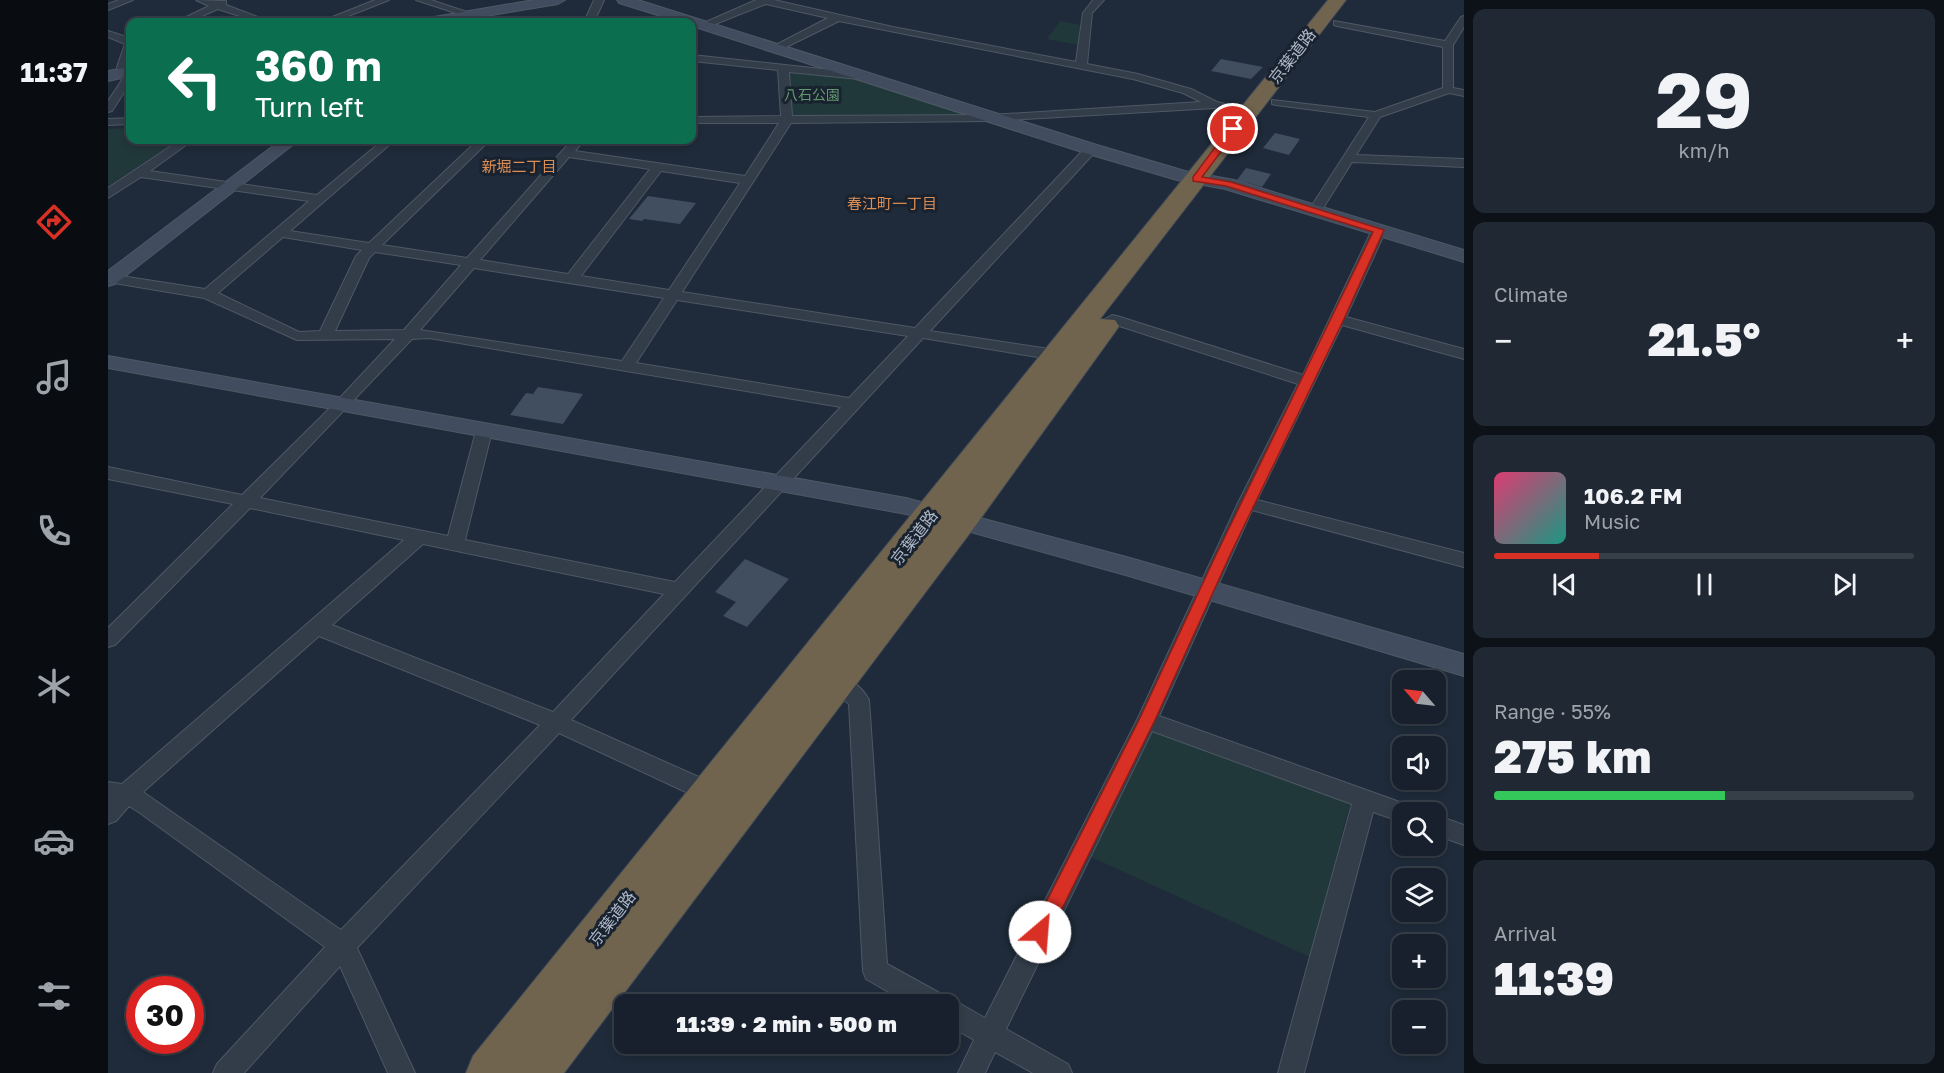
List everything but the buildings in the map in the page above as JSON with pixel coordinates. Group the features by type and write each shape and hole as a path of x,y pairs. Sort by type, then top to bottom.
{"highway":[{"name":"京葉道路","path":"534,1073 835,681 1056,355 1276,102 1343,8"},
{"name":"京葉道路","path":"490,1073 711,793 947,517 1112,319 1206,180 1246,112 1343,8"}],"street":[{"path":"108,8 128,0"},
{"path":"201,0 254,18"},
{"path":"190,18 229,0"},
{"path":"336,18 384,0"},
{"path":"422,0 471,15"},
{"path":"454,18 558,0"},
{"path":"591,18 598,0"},
{"path":"624,0 677,18"},
{"path":"696,22 763,0 1164,84 1215,105 1246,112"},
{"path":"1081,66 1085,42 1084,19 1095,2 1099,0"},
{"path":"1343,8 1448,45"},
{"path":"776,49 838,17"},
{"path":"1448,90 1448,45 1460,34 1464,19"},
{"path":"696,24 1091,149 1315,210 1464,256"},
{"path":"108,34 126,39"},
{"path":"126,56 122,67 126,72"},
{"path":"696,58 859,76"},
{"path":"627,366 787,120 783,69"},
{"path":"108,76 126,73"},
{"path":"108,109 126,82"},
{"path":"1276,102 1376,116 1448,90 1464,93"},
{"path":"696,120 990,117 1215,105"},
{"path":"1315,210 1376,116"},
{"path":"108,122 126,121"},
{"path":"110,192 181,144"},
{"path":"109,279 286,144"},
{"path":"207,294 384,144"},
{"path":"325,336 363,256 480,144"},
{"path":"108,640 342,405 409,333 574,144"},
{"path":"226,1073 343,945 556,722 1091,149"},
{"path":"566,153 748,180"},
{"path":"1349,158 1464,164"},
{"path":"572,278 658,166"},
{"path":"138,173 318,200"},
{"path":"971,1073 1147,720 1206,590 1379,230"},
{"path":"280,232 1056,355"},
{"path":"109,279 207,294 297,336 409,333 854,404"},
{"path":"1112,319 1306,381"},
{"path":"1338,319 1464,354"},
{"path":"108,362 885,502 947,517 1464,665"},
{"path":"455,544 484,431"},
{"path":"108,473 679,590"},
{"path":"1248,503 1464,560"},
{"path":"108,814 117,792 418,537"},
{"path":"315,626 556,722 711,793"},
{"path":"835,681 859,700 875,971 916,994"},
{"path":"1147,720 1392,809"},
{"path":"117,792 148,806 343,945 402,1073"},
{"path":"1291,1073 1365,799"},
{"path":"1446,829 1464,835"},
{"path":"959,1017 1059,1073"}],"green space":[{"path":"1060,21 1080,25 1078,45 1047,39"},
{"name":"八石公園","path":"790,73 855,77 965,113 963,116 792,116"},
{"path":"126,128 126,144 172,144 108,186 108,129"},
{"path":"1150,727 1351,800 1310,957 1089,856"}],"district":[{"name":"新堀二丁目","path":"519,167"},
{"name":"春江町一丁目","path":"892,204"}],"route":[{"path":"1040,932 1147,720 1223,555 1379,230 1228,184 1196,179 1233,129"}]}
